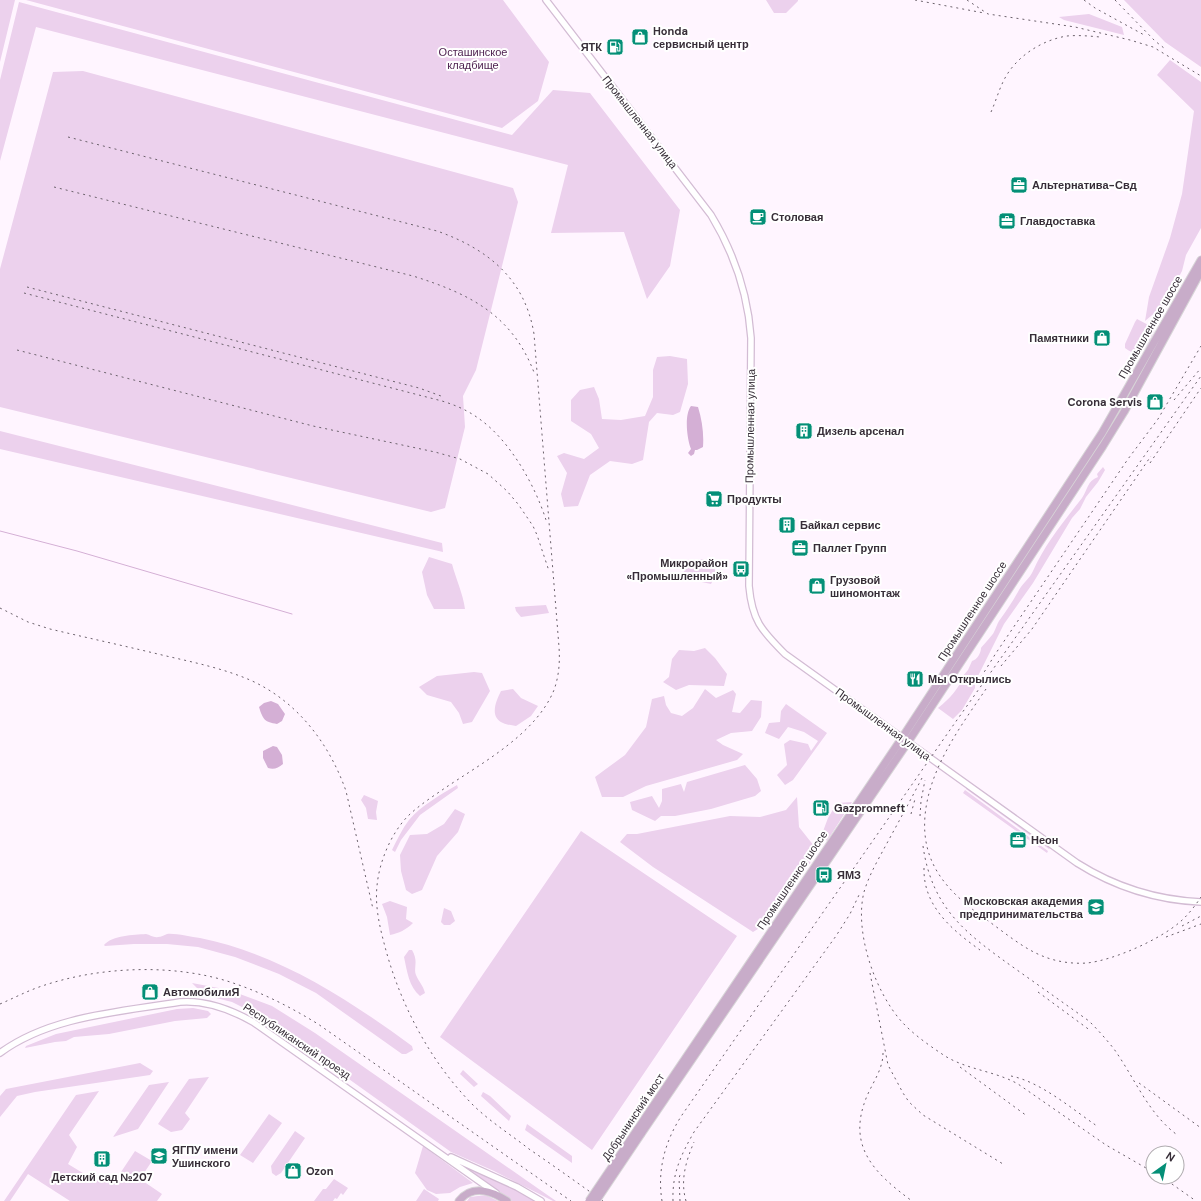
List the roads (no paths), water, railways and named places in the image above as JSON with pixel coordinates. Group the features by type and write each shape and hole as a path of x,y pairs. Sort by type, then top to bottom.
{"main road":[{"name":"Промышленное шоссе","path":"905,740 1031,541 1102,433 1201,260"},
{"name":"Промышленное шоссе","path":"697,1046 1038,545 1103,446 1150,365 1201,271"},
{"path":"1143,361 1150,365"},
{"path":"1031,541 1038,545"},
{"name":"Добрынинский мост","path":"589,1201 697,1046"},
{"name":"Добрынинский мост","path":"596,1201 697,1046"},
{"path":"459,1201 467,1194 480,1190 490,1192 506,1200"}],"street":[{"name":"Промышленная улица","path":"546,0 711,215 728,246 743,288 751,338 749,581 751,603 755,618 761,628 785,654 1063,854 1099,876 1121,886 1152,895 1183,901 1201,902"},
{"name":"Республиканский проезд","path":"0,1053 10,1046 38,1032 68,1022 180,1002 214,1005 236,1013 253,1022 506,1200"},
{"name":"Республиканский проезд","path":"430,1146 456,1160 517,1187 541,1201"}],"waterway":[{"path":"0,531 77,551 292,614"}],"railway":[{"path":"915,0 984,13"},
{"path":"967,0 988,14 1075,27 1153,47 1201,76"},
{"path":"1084,0 1095,8 1146,36"},
{"path":"1115,0 1155,41 1164,48"},
{"path":"991,112 1003,82 1010,70 1031,50 1048,41 1067,36 1100,37"},
{"path":"68,137 437,231 455,238 488,257 513,282 522,297 534,334 559,647 557,679 554,690 546,706 521,734 491,758 420,805 401,824 391,840 380,867 377,886 377,907 384,943 398,987 418,1029 442,1069 456,1087 485,1116 603,1201"},
{"path":"54,187 413,276 434,283 471,299 502,322 515,337 526,354 535,375"},
{"path":"27,287 419,388 441,396"},
{"path":"24,293 452,404 474,415 489,427 510,450 528,478 546,520"},
{"path":"978,682 996,653 1128,459 1158,419 1201,346"},
{"path":"17,350 313,426 435,452 460,459 488,474 507,491 518,504 533,526 549,571"},
{"path":"1174,400 1201,368"},
{"path":"662,1201 661,1178 664,1156 671,1135 682,1115 952,727 1201,376"},
{"path":"1150,463 1201,388"},
{"path":"1001,666 1032,629 1151,456"},
{"path":"0,608 28,622 50,629 229,672 250,680 282,699 297,712 321,740 339,773 346,791 373,909"},
{"path":"986,689 956,733 939,765 928,799 925,816 927,849 932,863 948,887 959,898 1013,939 1037,954 1066,962 1087,963 1110,958 1136,948 1160,936 1183,919 1201,897"},
{"path":"922,778 874,868 864,892 862,925 865,943 869,961 883,995 907,1027 922,1040 945,1056 954,1061 1000,1076 1018,1084 1106,1145 1145,1167"},
{"path":"920,816 925,780"},
{"path":"911,814 915,799"},
{"path":"923,846 928,868 935,887 944,904 955,919 983,945 1089,1021 1114,1049 1157,1116 1176,1134"},
{"path":"924,868 928,894 941,916 959,934 980,950"},
{"path":"673,1201 674,1182 678,1165 694,1132 836,936 850,914 859,895"},
{"path":"1182,926 1201,916"},
{"path":"1166,937 1201,924"},
{"path":"0,1004 36,988 65,979 114,971 164,970 213,977 236,984 278,1002 318,1024 571,1201"},
{"path":"870,973 888,1065 909,1102 923,1115 1003,1164"},
{"path":"1038,992 1091,1031"},
{"path":"883,1053 880,1070 867,1096 861,1114 860,1130 862,1144 867,1157 876,1169 886,1180 912,1201"},
{"path":"960,1067 1027,1116"},
{"path":"1011,1076 1022,1079 1045,1090 1097,1126"},
{"path":"1139,1083 1201,1128"},
{"path":"686,1201 684,1193 684,1178 694,1142"},
{"path":"680,1201 679,1178 681,1172"},
{"path":"1173,1185 1196,1201"}],"place":[{"name":"Honda сервисный центр","path":"640,37"},
{"name":"ЯТК","path":"615,47"},
{"name":"Альтернатива-Свд","path":"1019,185"},
{"name":"Столовая","path":"758,217"},
{"name":"Главдоставка","path":"1007,221"},
{"name":"Памятники","path":"1102,338"},
{"name":"Corona Servis","path":"1155,402"},
{"name":"Дизель арсенал","path":"804,431"},
{"name":"Продукты","path":"714,499"},
{"name":"Байкал сервис","path":"787,525"},
{"name":"Паллет Групп","path":"800,548"},
{"name":"Микрорайон «Промышленный»","path":"741,569"},
{"name":"Грузовой шиномонтаж","path":"817,586"},
{"name":"Мы Открылись","path":"915,679"},
{"name":"Gazpromneft","path":"821,808"},
{"name":"Неон","path":"1018,840"},
{"name":"ЯМЗ","path":"824,875"},
{"name":"Московская академия предпринимательства","path":"1096,907"},
{"name":"АвтомобилиЯ","path":"150,992"},
{"name":"ЯГПУ имени Ушинского","path":"159,1156"},
{"name":"Детский сад №207","path":"102,1159"},
{"name":"Ozon","path":"293,1171"}],"park label":[{"name":"Осташинское кладбище","path":"473,58"}]}
